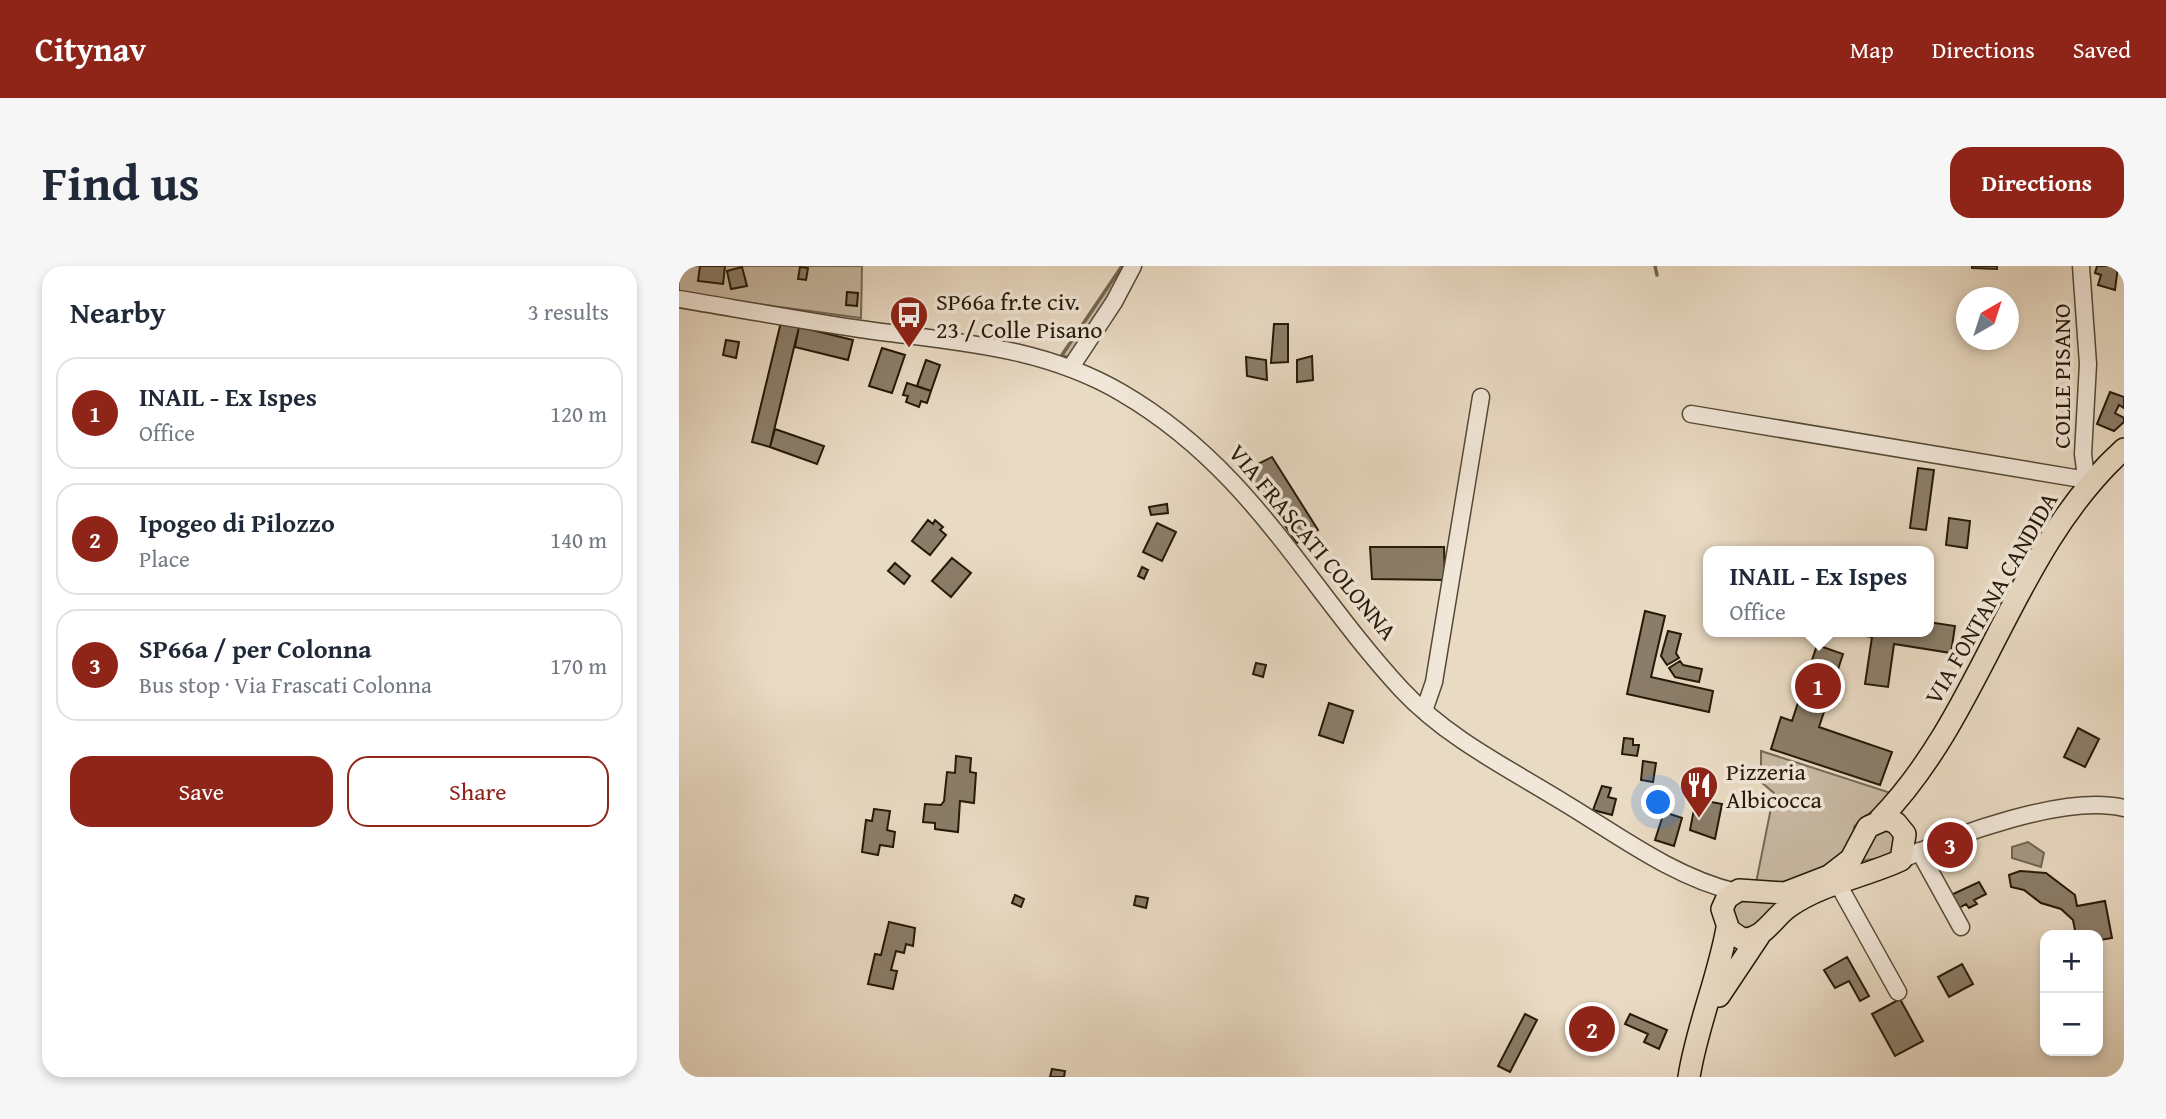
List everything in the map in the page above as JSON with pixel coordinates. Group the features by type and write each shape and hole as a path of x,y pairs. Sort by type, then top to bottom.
{"main road":[{"name":"VIA FONTANA CANDIDA","path":"1881,819 1914,782 1960,705 2029,576 2087,483 2124,449"},
{"name":"VIA FONTANA CANDIDA","path":"1904,831 1914,782"},
{"path":"1698,1031 1759,936 1790,906 1910,855 1904,831 1892,821 1881,819"},
{"name":"VIA FRASCATI COLONNA","path":"1736,891 1746,889 1785,893 1825,878 1848,862 1863,833 1881,819"},
{"path":"1689,1077 1698,1031 1716,979 1725,901 1736,891"},
{"path":"1724,921 1742,939 1759,936"}],"street":[{"path":"1071,367 1115,302 1133,266"},
{"name":"COLLE PISANO","path":"2081,266 2088,365 2083,454 2087,483"},
{"name":"VIA FRASCATI COLONNA","path":"679,299 863,329 957,339 1042,357 1071,367 1125,395 1165,422 1226,472 1394,681 1423,711 1470,745 1702,883 1736,891"},
{"path":"1423,711 1434,682 1482,397"},
{"path":"1691,414 2087,483"},
{"path":"1961,927 1910,855 1952,838 2060,806 2099,803 2124,808"},
{"path":"1904,831 1952,838"},
{"name":"VIA FRASCATI COLONNA","path":"1702,883 1724,921"},
{"path":"1837,884 1898,992"}],"shaded area":[{"path":"679,266 862,266 861,318 679,293"},
{"path":"1122,266 1128,266 1068,357 1062,355"},
{"path":"1761,751 1897,795 1861,819 1854,827 1853,841 1834,864 1790,884 1756,883 1774,793 1761,782"},
{"path":"1890,826 1899,850 1879,858 1856,862 1870,835"},
{"path":"2028,842 2044,853 2041,867 2012,858 2012,847"},
{"path":"1744,896 1783,900 1747,932 1730,922 1734,902"}],"building":[{"path":"700,266 725,266 723,284 698,281"},
{"path":"1997,266 1997,269 1972,268"},
{"path":"2097,266 2118,266 2115,290 2098,285 2101,275 2095,273"},
{"path":"742,267 747,286 731,289 727,271"},
{"path":"800,267 808,268 806,280 798,279"},
{"path":"847,292 858,293 857,306 846,305"},
{"path":"781,322 799,327 770,447 752,442"},
{"path":"1274,324 1288,324 1288,362 1271,363"},
{"path":"799,327 853,340 848,360 795,347"},
{"path":"726,340 739,342 736,358 723,355"},
{"path":"882,348 905,355 892,393 869,386"},
{"path":"1312,356 1313,380 1297,382 1297,360"},
{"path":"1246,357 1266,360 1267,380 1247,376"},
{"path":"926,360 940,365 931,391 917,386"},
{"path":"907,383 931,391 927,403 921,401 919,407 906,402 908,396 903,395"},
{"path":"2110,392 2124,397 2124,408 2119,405 2115,413 2124,418 2124,422 2114,431 2097,424"},
{"path":"775,429 824,446 817,464 770,447"},
{"path":"1272,457 1318,530 1297,543 1246,470"},
{"path":"1918,468 1934,470 1926,530 1910,528"},
{"path":"1167,504 1168,513 1151,515 1149,507"},
{"path":"1949,518 1970,521 1967,548 1946,545"},
{"path":"928,520 933,524 935,520 943,527 940,530 946,535 930,555 912,541"},
{"path":"1157,523 1176,532 1162,561 1143,552"},
{"path":"1370,547 1444,547 1445,580 1372,579"},
{"path":"952,558 971,573 951,597 932,581"},
{"path":"895,563 910,576 904,584 888,571"},
{"path":"1142,567 1148,570 1144,579 1138,576"},
{"path":"1645,611 1665,616 1651,677 1713,691 1709,712 1627,694"},
{"path":"1934,623 1955,626 1951,653 1894,644 1888,687 1865,684 1872,637 1934,637"},
{"path":"1668,631 1681,634 1676,653 1679,658 1667,665 1661,656"},
{"path":"1817,645 1843,654 1819,727 1892,752 1880,785 1771,749 1781,717 1792,721"},
{"path":"1680,661 1683,665 1702,669 1699,682 1675,677 1669,668"},
{"path":"1256,663 1266,665 1263,677 1253,674"},
{"path":"1329,703 1353,711 1343,743 1319,735"},
{"path":"2078,728 2099,739 2085,767 2064,757"},
{"path":"1624,738 1633,739 1633,745 1639,745 1637,756 1622,754"},
{"path":"956,756 971,758 970,772 976,773 974,803 960,801 958,832 935,829 935,823 923,822 925,804 941,805 944,801 947,772 955,773"},
{"path":"1643,761 1656,763 1653,782 1641,780"},
{"path":"1602,786 1611,788 1608,797 1616,799 1612,815 1593,810"},
{"path":"1696,799 1722,804 1715,839 1690,830"},
{"path":"874,809 890,811 887,830 895,832 893,847 880,845 878,855 862,852 866,820 872,821"},
{"path":"1664,812 1682,818 1674,846 1655,840"},
{"path":"2020,871 2046,873 2075,895 2077,906 2105,901 2112,938 2103,940 2103,930 2075,930 2073,920 2061,909 2041,903 2024,890 2011,887 2009,875"},
{"path":"1979,882 1986,894 1974,900 1977,904 1969,908 1966,904 1959,908 1951,895"},
{"path":"1015,895 1024,899 1021,907 1012,903"},
{"path":"1136,896 1148,898 1146,908 1134,905"},
{"path":"889,922 915,928 913,946 906,944 904,953 896,951 891,970 897,971 893,989 868,984 875,954 881,955"},
{"path":"1847,957 1869,996 1860,1001 1849,981 1835,988 1824,970"},
{"path":"1962,964 1973,984 1949,997 1938,977"},
{"path":"1900,999 1923,1041 1895,1056 1872,1014"},
{"path":"1525,1014 1537,1020 1510,1072 1498,1066"},
{"path":"1630,1014 1667,1030 1659,1049 1644,1042 1648,1034 1625,1024"},
{"path":"1052,1069 1065,1071 1064,1077 1050,1077"}],"waterway":[{"path":"1062,355 1122,266"},
{"path":"1655,266 1657,275"}],"place":[{"name":"SP66a fr.te civ. 23 / Colle Pisano","path":"909,349"},
{"name":"INAIL - Ex Ispes","path":"1818,686"},
{"name":"Pizzeria Albicocca","path":"1699,819"},
{"name":"SP66a / per Colonna","path":"1950,845"},
{"name":"Ipogeo di Pilozzo","path":"1592,1029"}]}
